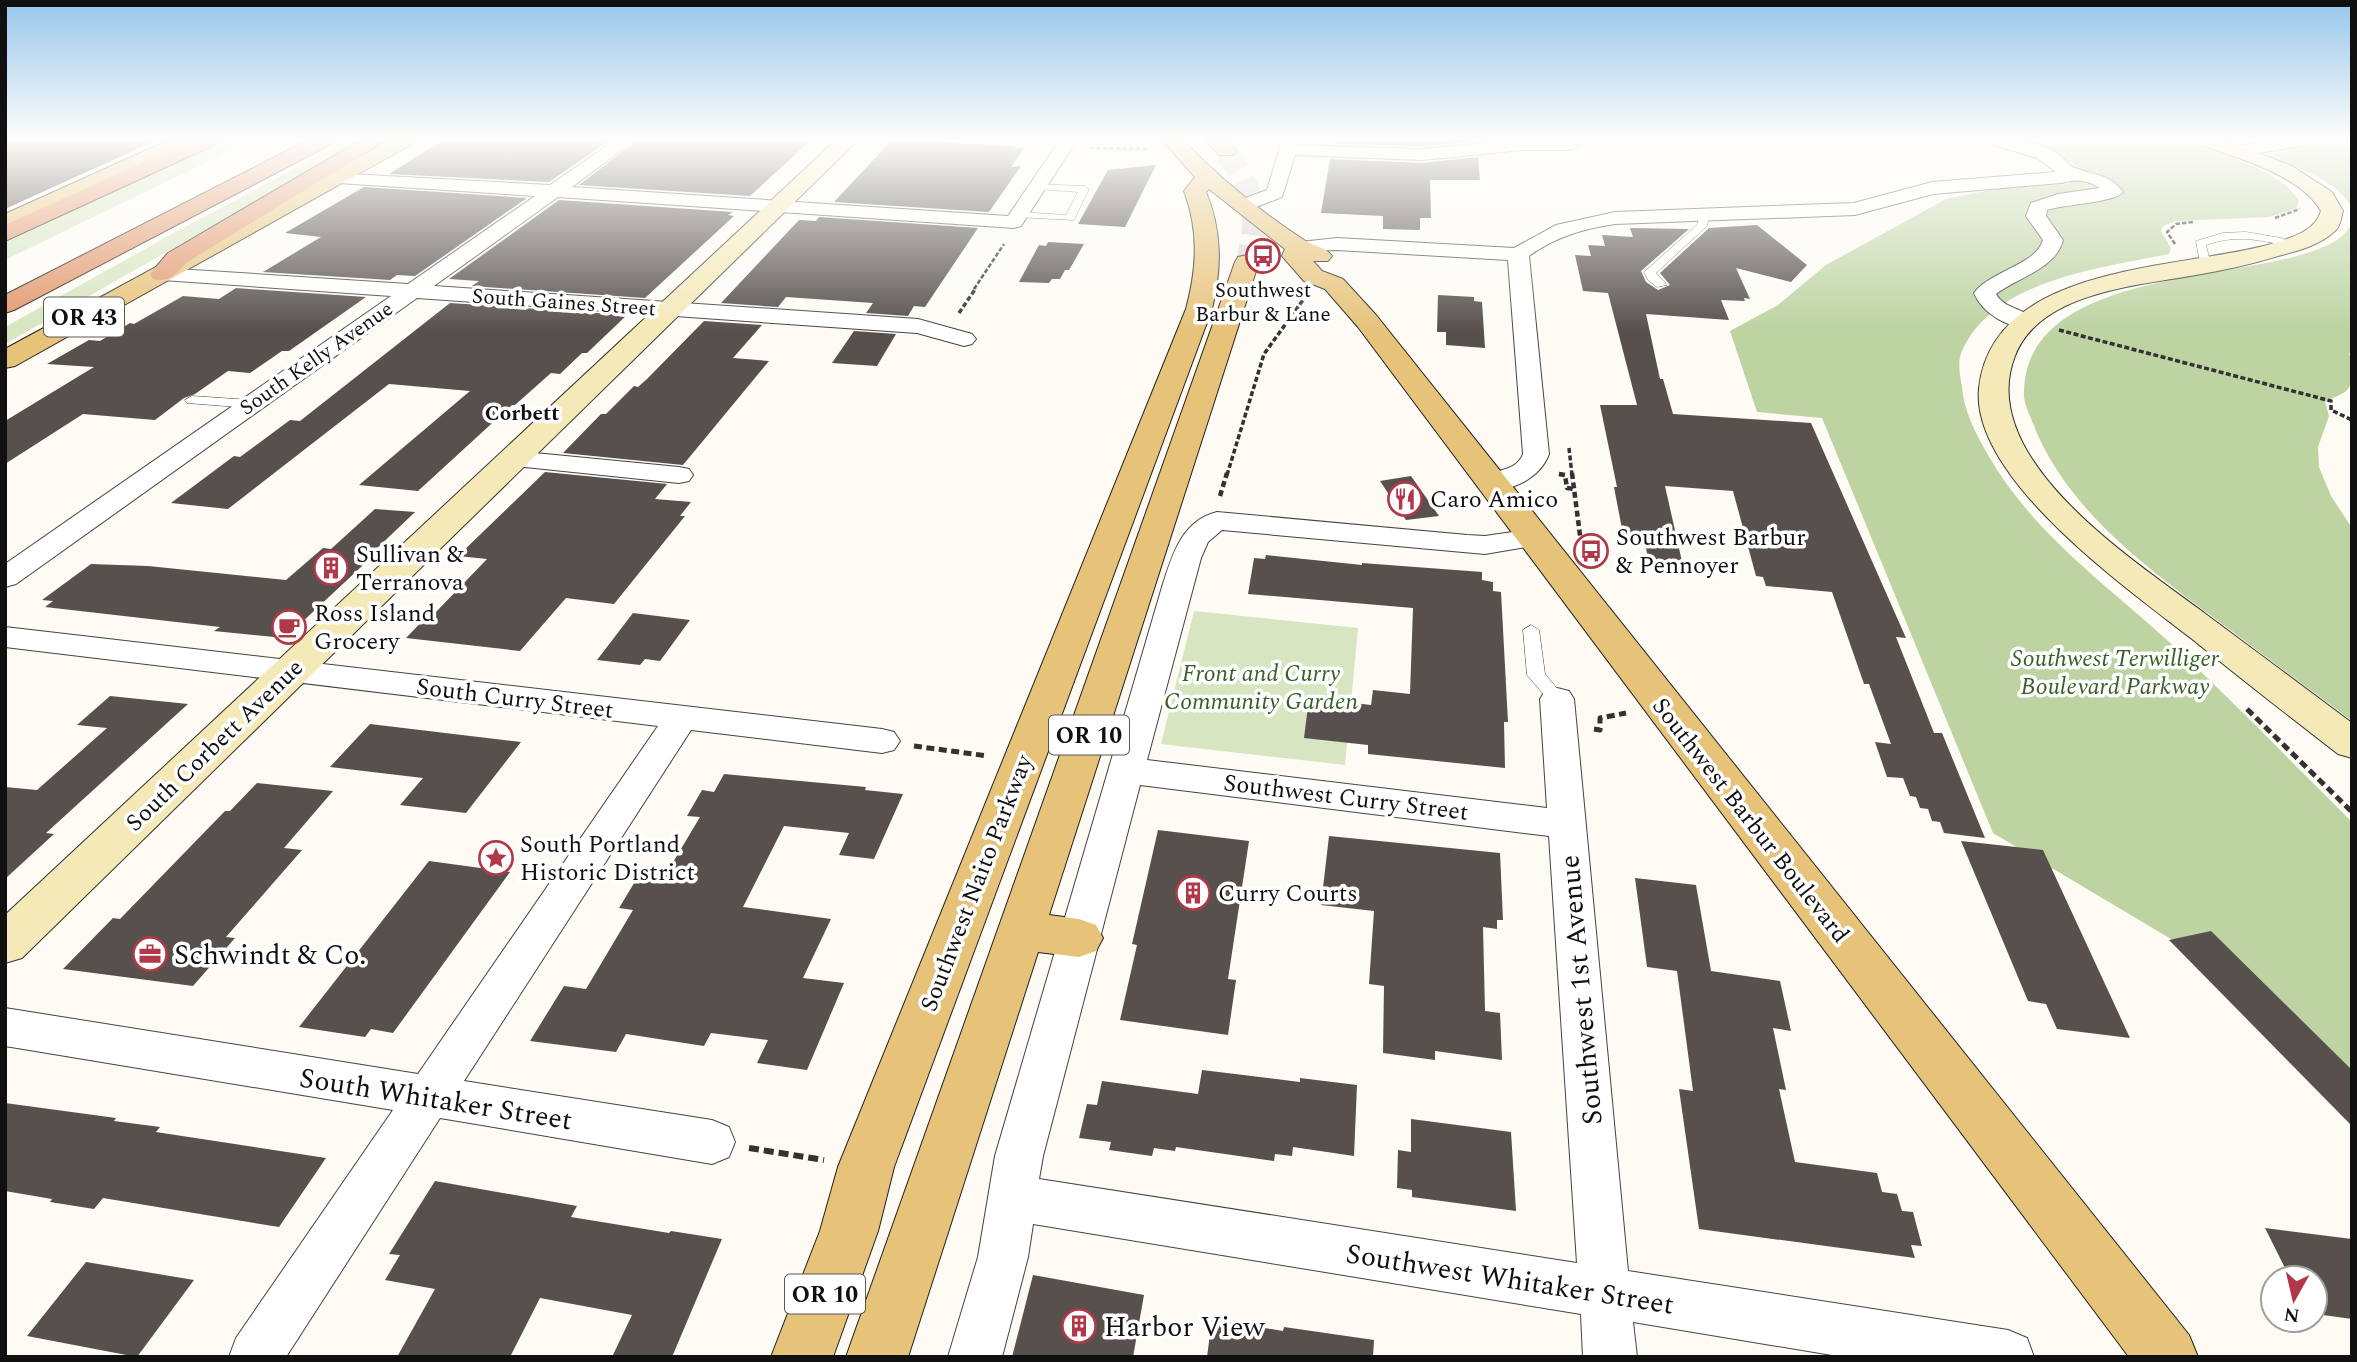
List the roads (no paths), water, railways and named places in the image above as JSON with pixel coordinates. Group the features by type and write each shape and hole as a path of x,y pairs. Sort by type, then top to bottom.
{"highway":[{"path":"5,234 71,204"},
{"path":"102,230 155,204"},
{"path":"5,305 201,204"},
{"path":"162,274 177,258 269,204"}],"main road":[{"path":"5,223 47,204"},
{"name":"OR 43","path":"5,360 290,204"},
{"name":"South Corbett Avenue","path":"5,944 783,204"},
{"name":"Southwest Naito Parkway","path":"802,1357 849,1231 866,1167 1199,309 1206,286 1209,253 1205,219 1199,204"},
{"path":"2331,204 2333,218 2327,227 2293,244 2093,288 2064,299 2024,321 2005,344 1992,383 2001,429 2037,485 2106,554 2352,744"},
{"name":"Southwest Barbur Boulevard","path":"1244,205 1298,247 1294,256 1313,276 1337,287 2167,1357"},
{"name":"OR 10","path":"877,1357 1247,262"},
{"path":"1023,931 1079,938"}],"street":[{"name":"South Kelly Avenue","path":"5,578 536,204"},
{"path":"743,204 1009,219 1023,204"},
{"path":"1244,205 1249,204"},
{"path":"1298,247 1337,244 1518,254 1536,240 1580,223 1615,218 1855,209 1875,204"},
{"path":"2024,321 1993,307 1985,293 2007,276 2042,258 2052,249 2053,240 2036,216 2038,207 2048,204"},
{"path":"1491,483 1527,471 1536,454 1518,254"},
{"name":"South Gaines Street","path":"162,274 918,326 955,336"},
{"path":"514,459 679,475"},
{"path":"975,1357 1003,1257 1019,1156 1177,587 1194,537 1204,527 1217,521 1485,545 1533,538"},
{"name":"South Curry Street","path":"5,637 882,741"},
{"name":"Southwest 1st Avenue","path":"1558,713 1610,1357"},
{"path":"255,1357 682,718"},
{"name":"Southwest Curry Street","path":"1125,771 1567,824"},
{"name":"South Whitaker Street","path":"5,1027 712,1142"},
{"name":"Southwest Whitaker Street","path":"1013,1198 2008,1357"}],"lane":[{"path":"1009,219 1070,218 1077,204"},
{"path":"1661,285 1652,278 1650,272 1702,226 1704,215"},
{"path":"192,400 251,404"},
{"path":"1531,630 1536,675 1558,713"}],"tunnel":[{"path":"1247,262 1253,230 1252,204"}],"place":[{"name":"Southwest Barbur & Lane","path":"1263,256"},
{"name":"Caro Amico","path":"1405,499"},
{"name":"Southwest Barbur & Pennoyer","path":"1591,551"},
{"name":"Sullivan & Terranova","path":"331,568"},
{"name":"Ross Island Grocery","path":"289,627"},
{"name":"South Portland Historic District","path":"496,858"},
{"name":"Curry Courts","path":"1193,893"},
{"name":"Schwindt & Co.","path":"150,954"},
{"name":"Harbor View","path":"1079,1326"}],"district":[{"name":"Corbett","path":"522,413"}],"park label":[{"name":"Southwest Terwilliger Boulevard Parkway","path":"2115,672"},
{"name":"Front and Curry Community Garden","path":"1261,687"}]}
